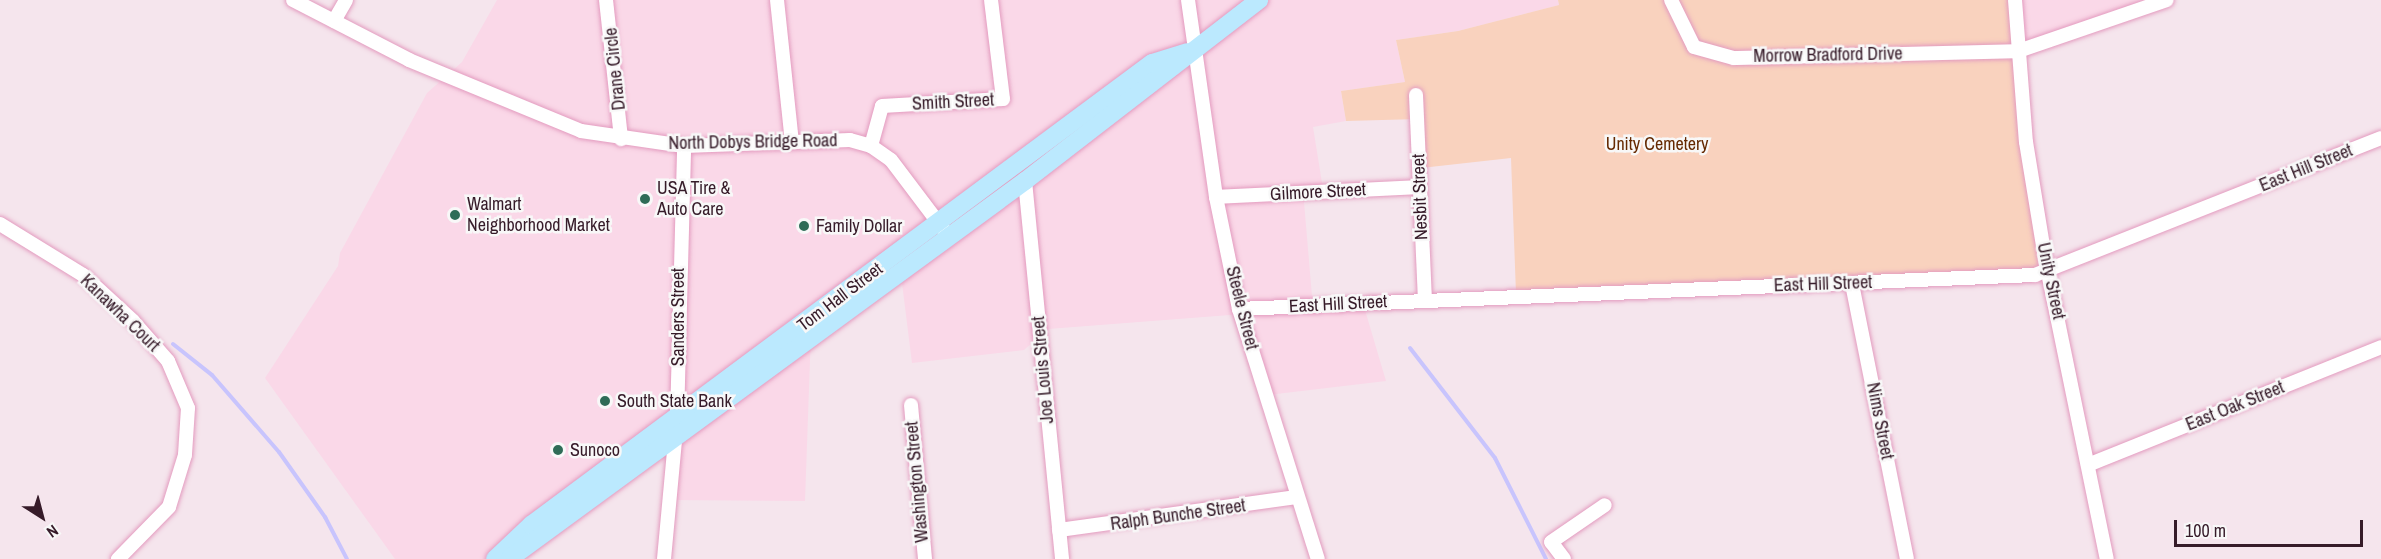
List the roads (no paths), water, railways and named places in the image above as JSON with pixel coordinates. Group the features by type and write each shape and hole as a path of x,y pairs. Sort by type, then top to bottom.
{"main road":[{"name":"Tom Hall Street","path":"495,559 531,525 944,228 1025,181 1259,0"},
{"name":"Tom Hall Street","path":"509,559 675,439 1152,63 1194,49"}],"street":[{"name":"North Dobys Bridge Road","path":"293,0 499,99 581,131 621,139 684,146 850,140 872,147 891,160 944,228"},
{"path":"334,21 346,0"},
{"name":"Drane Circle","path":"606,0 621,139"},
{"path":"777,0 792,142"},
{"name":"Smith Street","path":"872,147 882,106 1003,99 991,0"},
{"name":"Steele Street","path":"1188,0 1216,196 1239,309 1318,559"},
{"name":"Morrow Bradford Drive","path":"1671,0 1686,37 1719,57 2018,51 2167,0"},
{"name":"Unity Street","path":"2015,0 2018,51 2048,272 2107,559"},
{"name":"Nesbit Street","path":"1416,95 1425,299"},
{"name":"East Hill Street","path":"1239,309 1425,299 1852,284 2048,272 2381,138"},
{"name":"Sanders Street","path":"664,559 677,420 684,146"},
{"name":"Joe Louis Street","path":"1025,181 1062,559"},
{"name":"Gilmore Street","path":"1216,196 1419,187"},
{"name":"Kanawha Court","path":"0,224 83,275 133,321 168,361 188,408 186,455 169,507 118,559"},
{"name":"Nims Street","path":"1852,284 1907,559"},
{"name":"East Oak Street","path":"2088,465 2381,346"},
{"name":"Washington Street","path":"910,405 925,559"},
{"name":"Ralph Bunche Street","path":"1059,530 1297,497"},
{"path":"1564,559 1551,542 1605,505"}],"waterway":[{"path":"173,344 212,375 279,452 325,517 347,559"},
{"path":"1410,348 1495,458 1546,559"}],"place":[{"name":"USA Tire & Auto Care","path":"645,199"},
{"name":"Walmart Neighborhood Market","path":"455,215"},
{"name":"Family Dollar","path":"804,226"},
{"name":"South State Bank","path":"605,401"},
{"name":"Sunoco","path":"558,450"}],"park label":[{"name":"Unity Cemetery","path":"1657,144"}]}
